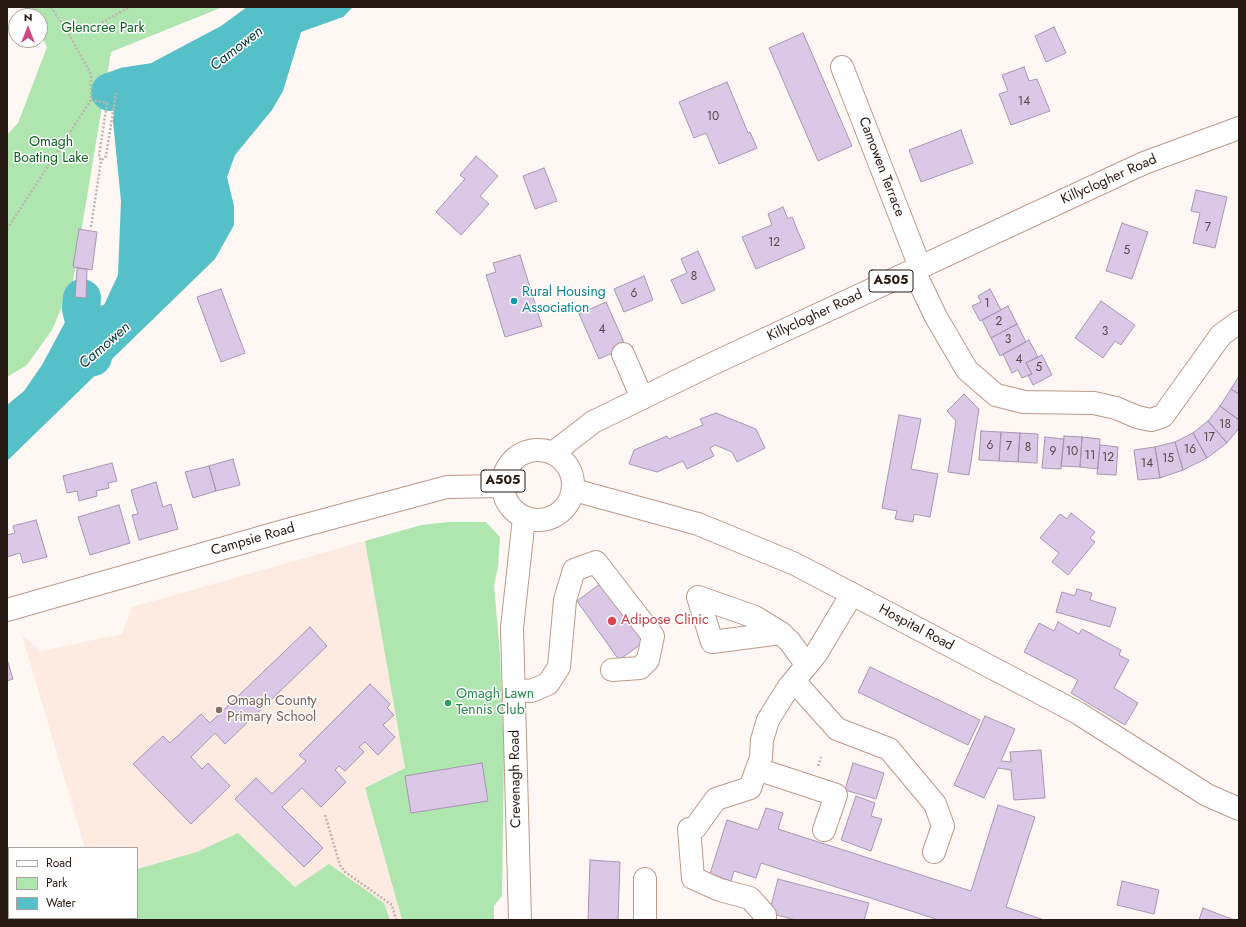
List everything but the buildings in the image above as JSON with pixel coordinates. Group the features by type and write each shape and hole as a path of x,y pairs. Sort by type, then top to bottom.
{"main road":[{"name":"Camowen Terrace","path":"842,67 936,317 967,370 996,395 1024,402 1094,403 1116,408 1137,417 1151,420 1163,416 1221,335 1239,322"},
{"name":"Killyclogher Road","path":"553,453 593,422 642,398 1144,163 1239,128"},
{"path":"623,354 642,398"},
{"name":"A505","path":"524,518 513,511 505,498 503,486 505,473 513,461 521,454 538,450 553,453"},
{"path":"524,518 538,521 552,518 563,511 570,501 574,490 573,477 564,461 553,453"},
{"name":"Campsie Road","path":"7,610 287,530 447,488 503,486"},
{"name":"Hospital Road","path":"574,490 698,524 795,564 1078,713 1207,795 1239,809"},
{"name":"Crevenagh Road","path":"520,920 512,628 524,518"},
{"path":"514,690 531,691 548,684 559,667 564,600 574,570 596,562 653,636 648,660 640,668 612,670"},
{"path":"765,920 765,915 750,898 720,890 692,878 689,829 695,828 716,799 750,788 757,769 768,720 816,654 852,594"},
{"path":"781,633 790,642 801,673 837,729 889,749 935,804 943,826 934,852"},
{"path":"757,769 836,795 824,830"},
{"path":"645,879 645,920"}],"path":[{"path":"7,229 91,100 91,74 67,31 51,7"},
{"path":"67,31 97,25 130,7"},
{"path":"101,162 106,156 116,93"},
{"path":"91,100 107,103 99,156 101,162 91,228"},
{"path":"325,815 340,865 345,872 392,905 396,920"}],"shaded area":[{"name":"Omagh County Primary School","path":"365,541 405,768 365,788 402,920 390,920 384,903 296,887 238,833 197,852 138,869 138,847 85,847 22,635 41,651 122,634 132,607"}],"green space":[{"name":"Omagh Boating Lake","path":"223,7 111,52 73,281 52,330 27,365 7,377 7,135 18,123 47,48 48,48 48,8 25,8"},
{"name":"Omagh Lawn Tennis Club","path":"449,522 486,522 500,537 498,568 494,585 500,654 504,752 502,896 494,906 494,920 402,920 365,788 405,768 365,541 421,525"},
{"path":"238,833 295,887 329,864 384,903 390,920 7,920 8,906 8,919 138,919 138,869 197,852"}],"water":[{"name":"Camowen","path":"247,7 353,7 343,17 301,32 283,91 272,110 235,155 227,177 234,206 234,225 215,259 7,461 7,405 24,391 42,365 71,311 104,305 118,275 121,201 113,121 115,97 153,62 221,26"}],"waterway":[{"path":"110,92 127,86 180,78"},
{"name":"Camowen","path":"82,298 81,309 93,357"}],"place":[{"name":"Rural Housing Association","path":"514,301"},
{"name":"Adipose Clinic","path":"612,621"},
{"name":"Omagh Lawn Tennis Club","path":"448,703"},
{"name":"Omagh County Primary School","path":"219,710"}],"park label":[{"name":"Glencree Park","path":"103,29"}]}
